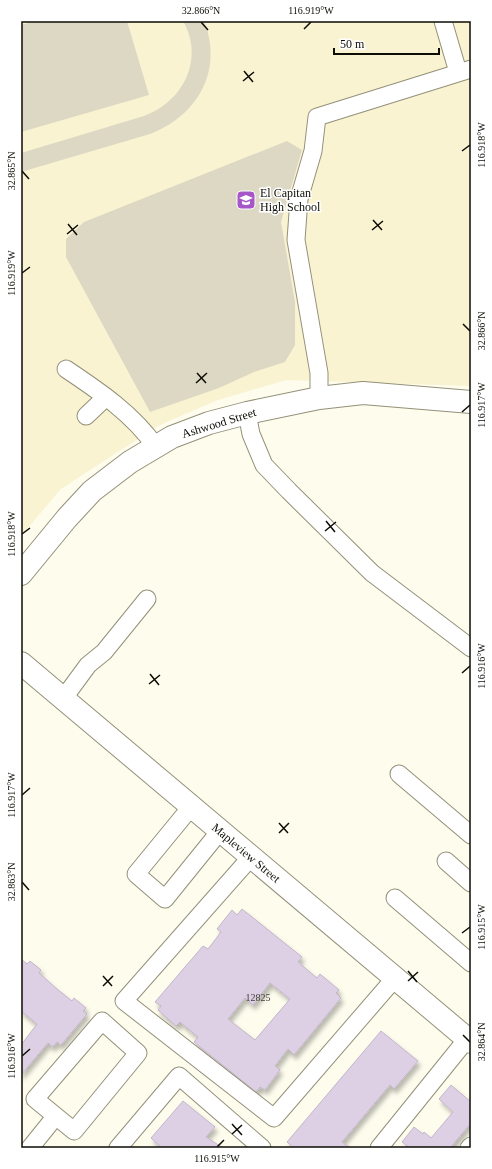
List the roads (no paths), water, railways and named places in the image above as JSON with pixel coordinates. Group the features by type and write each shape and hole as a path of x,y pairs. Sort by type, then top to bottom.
{"main road":[{"name":"Ashwood Street","path":"21,574 67,518 92,491 130,462 172,437 209,423 247,413 318,398 363,393 471,402"},
{"name":"Mapleview Street","path":"21,663 469,1041"}],"street":[{"path":"318,398 318,366 296,240 299,199 312,151 317,117 465,71 443,21"},
{"path":"66,369 106,397 136,422 156,446"},
{"path":"86,416 106,397"},
{"path":"247,413 251,434 264,465 289,492 372,573 471,648"},
{"path":"63,699 88,665 104,652 147,599"},
{"path":"399,774 471,835"},
{"path":"191,807 136,874 165,899 220,831"},
{"path":"251,857 124,1001 274,1118 395,978"},
{"path":"446,861 471,883"},
{"path":"395,898 471,963"},
{"path":"102,1021 138,1053 74,1131 55,1117 35,1099 102,1021"},
{"path":"379,1148 469,1041"},
{"path":"118,1148 179,1076 262,1148"},
{"path":"21,1141 30,1148 55,1117"}],"place":[{"name":"El Capitan High School","path":"246,200"}]}
